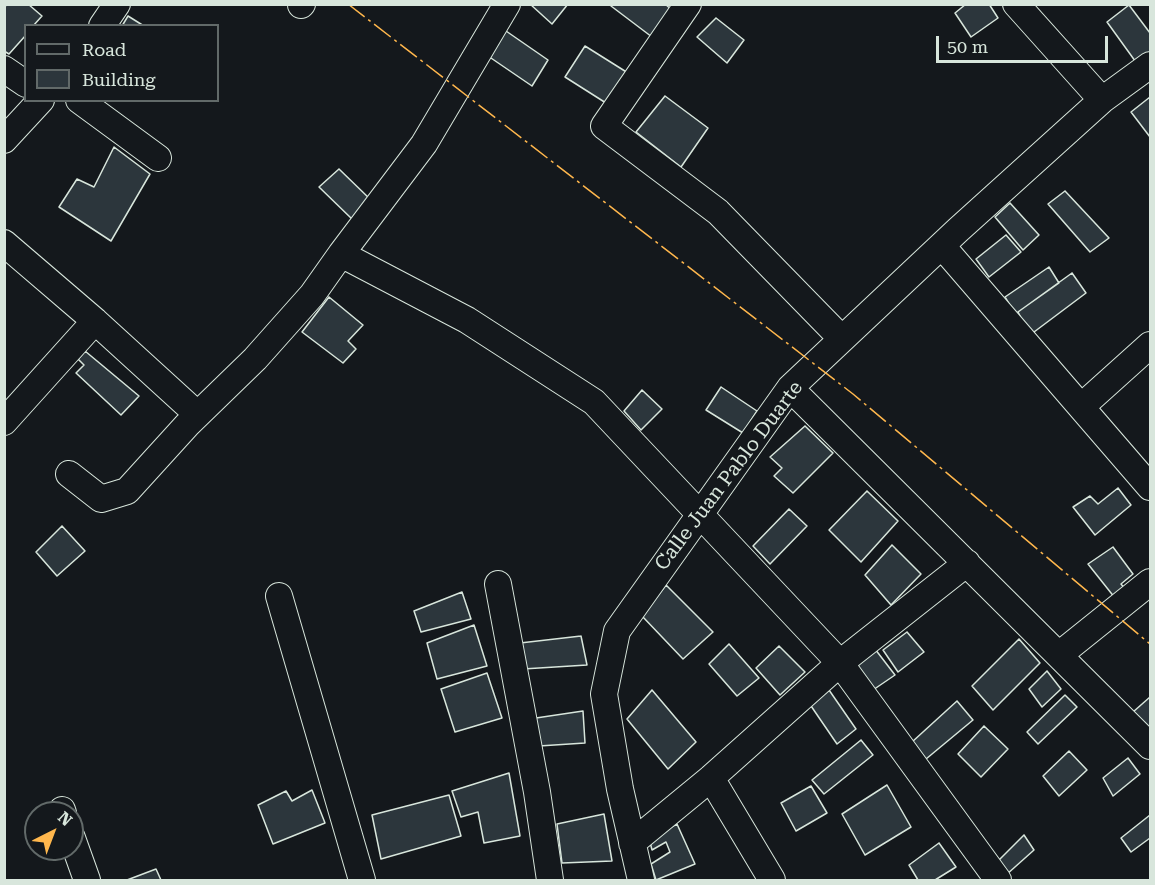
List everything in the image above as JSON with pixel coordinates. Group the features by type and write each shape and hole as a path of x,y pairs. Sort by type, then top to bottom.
{"street":[{"path":"103,24 117,4"},
{"path":"69,474 101,499 127,491 197,414 255,359 312,296 424,144 507,4"},
{"path":"688,4 604,126 718,212 842,339"},
{"path":"1016,4 1102,100"},
{"name":"Calle Juan Pablo Duarte","path":"641,880 620,789 604,694 617,631 790,388 1102,100 1150,65"},
{"path":"4,69 24,83"},
{"path":"4,140 40,102"},
{"path":"82,102 158,158"},
{"path":"4,243 95,321 197,414"},
{"path":"942,246 1150,487"},
{"path":"341,254 467,320 594,402 840,663 998,880"},
{"path":"4,422 95,321"},
{"path":"1081,407 1150,345"},
{"path":"790,388 1150,746"},
{"path":"632,843 711,778 840,663 967,563"},
{"path":"1059,655 1150,582"},
{"path":"498,584 537,792 550,880"},
{"path":"279,596 362,880"},
{"path":"711,778 772,880"},
{"path":"80,861 87,880"}],"building":[{"path":"7,4 28,4 42,16 35,24 24,24 24,37 9,54 4,51 4,8"},
{"path":"530,4 568,4 552,24"},
{"path":"612,4 665,4 672,10 652,37 611,6"},
{"path":"966,4 989,4 998,18 971,37 955,13"},
{"path":"1129,5 1150,33 1150,54 1138,65 1107,22"},
{"path":"128,16 141,24 123,24"},
{"path":"716,18 744,40 727,63 697,37"},
{"path":"506,31 548,60 532,86 488,56"},
{"path":"585,46 628,73 606,103 565,77"},
{"path":"665,96 708,128 681,167 636,132"},
{"path":"1150,97 1150,137 1131,112"},
{"path":"114,147 150,174 111,241 59,207 77,179 94,187"},
{"path":"339,169 371,200 353,220 319,187"},
{"path":"1065,191 1109,238 1090,252 1048,204"},
{"path":"1010,203 1039,235 1023,250 995,217"},
{"path":"1006,235 1021,252 989,277 976,259"},
{"path":"1049,267 1059,283 1015,314 1005,297"},
{"path":"1072,273 1086,293 1030,335 1018,312"},
{"path":"329,297 363,325 348,341 356,349 343,363 302,332"},
{"path":"85,351 139,396 121,415 76,373 84,365 78,359"},
{"path":"721,387 757,411 743,433 706,410"},
{"path":"642,390 662,409 641,430 624,411"},
{"path":"805,426 833,453 793,493 774,476 782,468 770,457"},
{"path":"1118,488 1131,505 1095,535 1073,507 1090,496 1098,504"},
{"path":"867,491 898,521 861,562 829,530"},
{"path":"789,509 807,526 770,564 753,546"},
{"path":"62,526 85,551 57,576 36,552"},
{"path":"892,545 921,574 891,605 865,575"},
{"path":"1113,547 1133,574 1121,584 1126,590 1115,598 1088,564"},
{"path":"666,585 713,632 683,659 642,616"},
{"path":"462,592 471,619 421,632 414,611"},
{"path":"474,625 487,666 437,679 427,643"},
{"path":"907,632 924,652 898,672 883,650"},
{"path":"581,636 587,665 523,669 520,643"},
{"path":"1019,639 1040,663 993,710 972,686"},
{"path":"729,644 759,678 737,696 709,664"},
{"path":"779,646 805,672 780,695 756,668"},
{"path":"875,649 895,675 870,692 852,667"},
{"path":"1047,671 1061,689 1042,707 1029,689"},
{"path":"487,673 502,718 455,732 441,689"},
{"path":"652,690 696,742 668,769 627,719"},
{"path":"829,690 856,729 837,744 809,703"},
{"path":"1065,695 1077,707 1038,744 1027,732"},
{"path":"1150,697 1150,733 1133,712"},
{"path":"957,701 973,720 926,759 912,742"},
{"path":"583,711 585,743 539,746 536,718"},
{"path":"984,726 1008,749 981,777 958,754"},
{"path":"861,740 873,755 824,794 812,780"},
{"path":"1069,751 1087,770 1059,796 1043,776"},
{"path":"1128,758 1140,774 1113,796 1103,778"},
{"path":"509,773 520,836 484,843 478,812 461,817 452,791"},
{"path":"887,785 911,827 865,855 842,814"},
{"path":"811,786 827,813 796,831 781,803"},
{"path":"312,790 325,823 273,844 258,805 286,791 292,801"},
{"path":"449,795 461,836 381,859 372,815"},
{"path":"604,814 612,861 562,863 557,824"},
{"path":"1150,815 1150,838 1131,852 1121,838"},
{"path":"677,824 695,864 656,880 651,864 670,852 666,842 652,850 649,838"},
{"path":"1024,835 1034,850 1006,875 997,862"},
{"path":"939,843 956,867 935,880 918,880 909,865"},
{"path":"156,869 161,880 127,880"}],"power":[{"path":"348,4 853,394 1150,644"}]}
